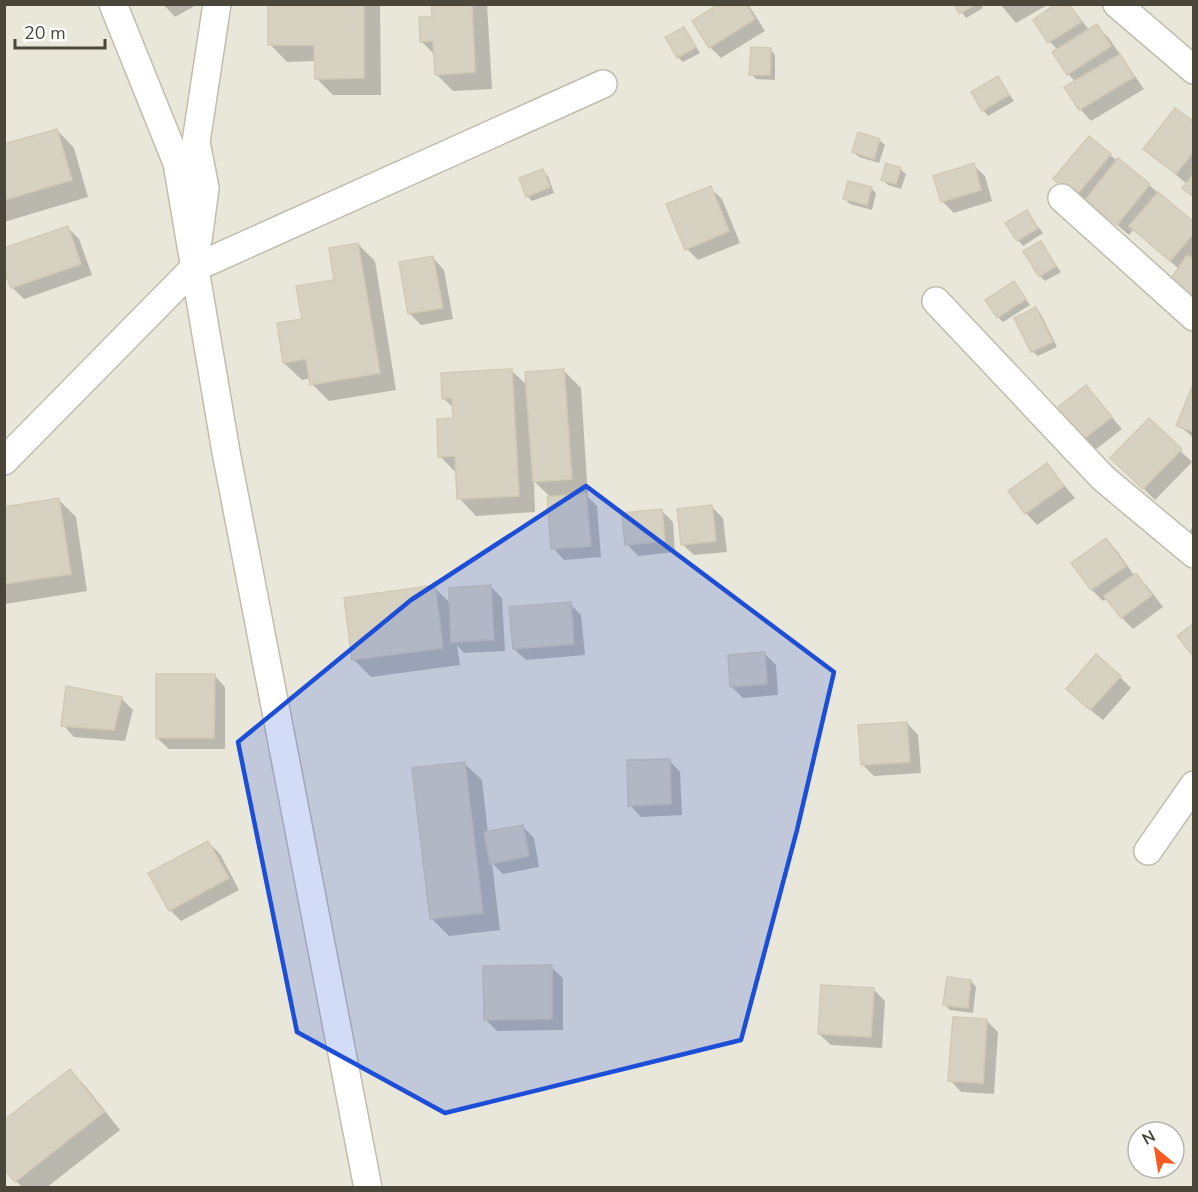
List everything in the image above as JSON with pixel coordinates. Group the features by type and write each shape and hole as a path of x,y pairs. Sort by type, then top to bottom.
{"street":[{"path":"113,4 177,163 226,452 370,1187"},
{"path":"194,268 205,188 196,142 217,4"},
{"path":"1117,4 1194,70"},
{"path":"4,461 194,268 603,84"},
{"path":"1062,198 1194,317"},
{"path":"936,301 1103,478 1194,554"},
{"path":"1148,851 1194,785"}],"highlighted area":[{"path":"586,486 834,672 797,830 741,1040 445,1113 297,1032 238,742 411,600"}],"shaded area":[{"path":"5,5 1193,5 1193,1187 5,1188"}],"building":[{"path":"268,4 364,4 364,78 315,79 314,45 268,45"},
{"path":"431,4 472,4 475,72 435,75 433,41 420,42 419,17 432,17"},
{"path":"719,4 746,4 755,19 709,48 692,21"},
{"path":"954,4 976,4 959,14"},
{"path":"1056,4 1069,4 1081,22 1048,43 1033,20"},
{"path":"1097,24 1111,46 1067,75 1052,52"},
{"path":"684,27 696,47 677,58 665,37"},
{"path":"751,47 771,48 770,75 749,75"},
{"path":"1120,54 1134,77 1079,110 1064,87"},
{"path":"998,76 1009,95 982,111 971,92"},
{"path":"1175,108 1194,122 1194,151 1176,174 1143,149"},
{"path":"57,129 72,180 4,200 4,144"},
{"path":"858,132 880,139 874,159 852,152"},
{"path":"1089,136 1111,154 1075,197 1053,179"},
{"path":"1118,158 1150,184 1117,225 1085,200"},
{"path":"886,163 901,168 896,184 881,180"},
{"path":"974,163 981,190 941,202 933,176"},
{"path":"543,169 550,187 526,197 519,178"},
{"path":"1194,173 1194,197 1182,188"},
{"path":"848,181 872,187 867,205 843,199"},
{"path":"711,186 729,231 685,250 666,204"},
{"path":"1158,192 1194,222 1194,233 1170,261 1129,226"},
{"path":"1027,210 1038,228 1017,241 1005,223"},
{"path":"68,226 81,264 11,288 4,270 4,248"},
{"path":"1041,241 1056,266 1039,277 1023,251"},
{"path":"358,243 380,373 310,385 306,359 283,363 277,323 302,319 296,286 334,280 329,248"},
{"path":"1187,255 1194,259 1194,306 1166,286"},
{"path":"433,256 443,308 408,314 399,262"},
{"path":"1014,281 1026,299 997,318 985,300"},
{"path":"1036,307 1053,342 1031,352 1014,318"},
{"path":"512,369 519,496 457,499 455,456 438,457 437,419 453,418 452,398 442,399 441,373"},
{"path":"564,369 572,479 533,482 525,372"},
{"path":"1194,382 1194,432 1176,426"},
{"path":"1086,385 1112,417 1082,440 1057,408"},
{"path":"1149,418 1182,449 1143,489 1110,458"},
{"path":"1047,463 1064,486 1025,514 1008,491"},
{"path":"586,493 591,546 551,549 547,497"},
{"path":"59,498 71,574 4,584 4,507"},
{"path":"712,505 716,541 681,545 677,509"},
{"path":"662,509 665,541 625,545 622,513"},
{"path":"1106,538 1126,566 1091,590 1071,563"},
{"path":"1136,573 1152,595 1121,618 1104,596"},
{"path":"435,585 443,648 352,660 344,598"},
{"path":"491,585 494,640 451,642 449,588"},
{"path":"571,602 574,644 513,649 509,607"},
{"path":"1194,623 1194,657 1177,636"},
{"path":"765,652 767,684 730,687 728,655"},
{"path":"1096,654 1121,676 1090,710 1066,689"},
{"path":"156,674 215,674 214,738 156,738"},
{"path":"66,686 122,697 114,730 61,726"},
{"path":"907,722 910,762 861,765 858,725"},
{"path":"670,759 671,804 628,806 627,760"},
{"path":"465,762 483,913 430,919 412,768"},
{"path":"523,825 529,856 490,864 484,832"},
{"path":"208,841 229,878 169,911 148,873"},
{"path":"552,965 552,1019 484,1020 483,966"},
{"path":"947,977 971,980 968,1008 943,1005"},
{"path":"821,985 874,988 871,1037 818,1034"},
{"path":"953,1017 987,1019 983,1083 948,1081"},
{"path":"70,1069 104,1112 15,1182 4,1169 4,1120"}]}
